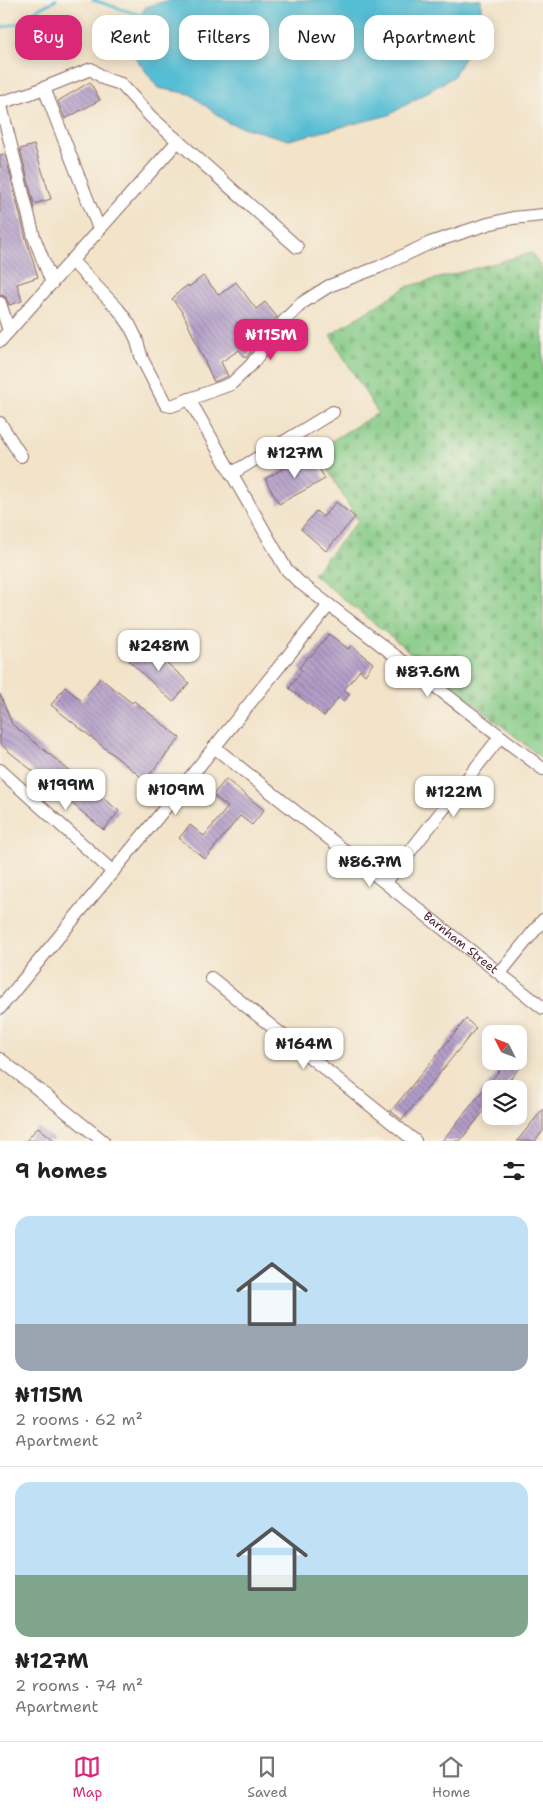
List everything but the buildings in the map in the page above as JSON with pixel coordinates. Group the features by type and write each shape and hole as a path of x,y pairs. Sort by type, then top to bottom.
{"street":[{"path":"52,283 34,237 0,102 91,70 105,79 121,84 151,117 297,247"},
{"path":"44,88 99,229"},
{"path":"4,336 178,141"},
{"path":"71,260 118,309 129,324 136,338 142,359 166,405 170,406 231,384 251,365 284,321 302,303 329,286 379,267 417,248 448,237 505,220 543,215"},
{"path":"0,303 4,336"},
{"path":"189,399 286,569 299,582 543,769"},
{"path":"231,474 333,412"},
{"path":"0,423 22,456"},
{"path":"0,1008 113,872 329,605"},
{"path":"386,882 500,737"},
{"name":"Barnham Street","path":"214,747 543,1008"},
{"path":"0,770 113,872"},
{"path":"500,972 543,920"},
{"path":"211,978 415,1141"},
{"path":"0,1059 103,1141"}],"green space":[{"path":"532,253 543,271 543,759 313,574 358,521 316,450 378,413 330,335 406,287"}],"water":[{"path":"169,0 481,0 481,15 364,15 364,60 463,60 453,77 389,115 289,140 228,123 190,94 158,88 137,60 169,60 169,15 140,15 146,7"}],"waterway":[{"path":"0,28 22,22 38,9 56,0"},
{"path":"93,0 140,15"}]}
